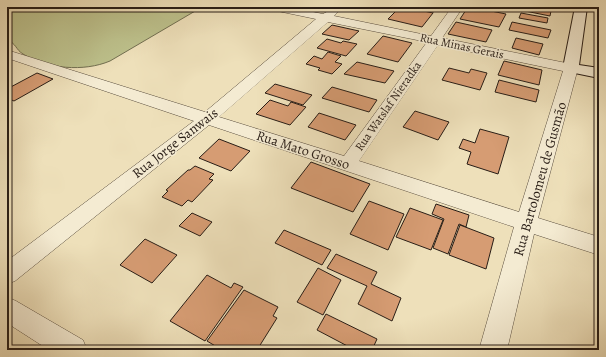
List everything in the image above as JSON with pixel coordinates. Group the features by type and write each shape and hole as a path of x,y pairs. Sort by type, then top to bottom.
{"main road":[{"name":"Rua Bartolomeu de Gusmão","path":"571,68 581,7"},
{"name":"Rua Minas Gerais","path":"571,68 599,73"}],"street":[{"name":"Rua Minas Gerais","path":"272,7 571,68"},
{"name":"Rua Jorge Sanwais","path":"7,274 208,118 338,7"},
{"name":"Rua Watslaf Nieradka","path":"347,165 433,40 458,7"},
{"name":"Rua Mato Grosso","path":"7,54 599,246"},
{"path":"7,70 27,60"},
{"name":"Rua Bartolomeu de Gusmão","path":"493,350 526,223 571,68"},
{"path":"7,309 73,350"}],"green space":[{"path":"7,7 78,7 86,9 122,7 124,10 140,9 141,7 202,7 110,61 89,67 77,68 54,66 33,59 21,52 7,40"}],"building":[{"path":"400,7 433,13 422,27 388,19"},
{"path":"410,7 438,7 434,12"},
{"path":"468,7 506,14 499,27 460,19"},
{"path":"526,7 551,11 550,16 525,11"},
{"path":"521,13 548,18 547,23 519,18"},
{"path":"456,22 492,30 486,42 448,34"},
{"path":"512,22 551,30 548,38 509,30"},
{"path":"332,25 359,31 349,40 322,34"},
{"path":"383,36 412,43 398,62 367,54"},
{"path":"516,38 543,44 539,55 512,48"},
{"path":"327,39 341,43 343,41 357,44 346,56 317,48"},
{"path":"328,52 341,56 335,62 342,64 332,74 318,70 320,68 306,64 314,56 322,59"},
{"path":"504,61 542,70 539,85 498,75"},
{"path":"357,62 394,71 385,83 344,74"},
{"path":"449,68 469,73 471,69 487,73 480,90 442,80"},
{"path":"37,73 53,79 14,101 7,98 7,89"},
{"path":"499,80 539,90 536,102 495,92"},
{"path":"275,84 312,95 303,105 265,93"},
{"path":"332,87 377,100 369,112 322,98"},
{"path":"270,100 288,106 291,102 306,107 290,125 256,114"},
{"path":"415,111 449,122 438,140 403,127"},
{"path":"319,113 356,125 345,140 308,127"},
{"path":"480,129 509,137 498,174 467,164 471,152 459,148 463,139 475,143"},
{"path":"219,139 250,151 231,171 199,158"},
{"path":"311,162 370,184 353,212 291,188"},
{"path":"195,166 214,174 209,179 213,180 192,202 188,200 182,206 162,197 168,191 166,190 188,170"},
{"path":"369,201 404,214 388,250 350,234"},
{"path":"436,204 469,215 466,227 459,224 448,254 433,248 444,219 432,214"},
{"path":"410,208 443,220 431,250 396,237"},
{"path":"192,213 212,222 200,236 179,226"},
{"path":"460,225 494,238 486,269 449,255"},
{"path":"284,230 331,250 322,265 275,243"},
{"path":"145,239 177,255 152,283 120,265"},
{"path":"336,254 377,272 371,284 401,298 392,321 358,304 367,286 327,268"},
{"path":"318,268 341,280 323,315 297,302"},
{"path":"207,275 231,288 234,283 243,287 205,341 170,321"},
{"path":"244,290 278,307 273,316 277,318 257,350 222,350 207,341"},
{"path":"326,314 377,339 372,350 355,350 317,330"}]}
